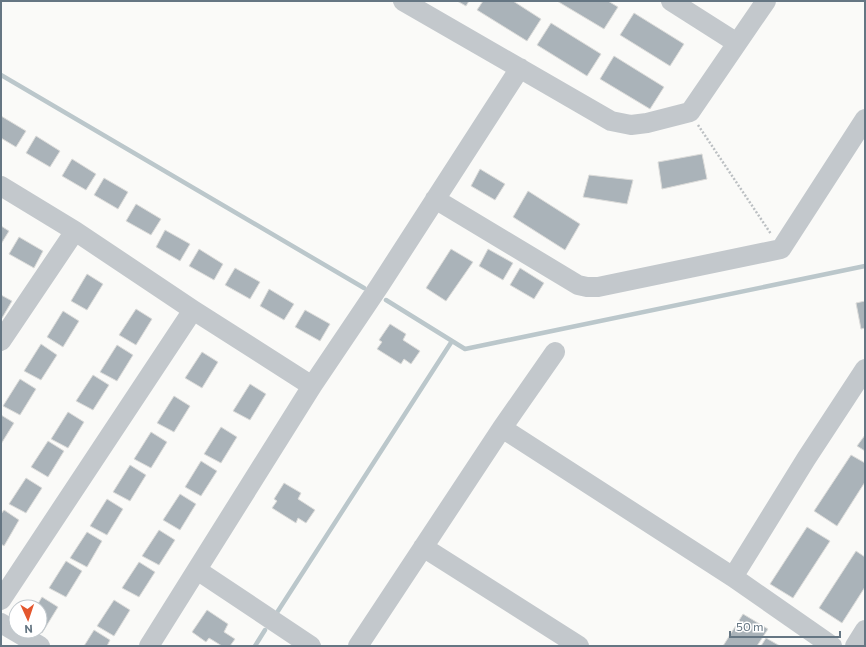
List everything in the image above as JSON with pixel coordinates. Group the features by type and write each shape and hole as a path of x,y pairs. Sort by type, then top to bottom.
{"street":[{"path":"403,1 611,121 631,125 647,123 690,112 766,1"},
{"path":"671,1 737,43"},
{"path":"150,646 312,386 380,285 520,68"},
{"path":"435,199 578,285 598,287 781,249 865,119"},
{"path":"1,186 75,231 193,310 312,386"},
{"path":"1,341 75,231"},
{"path":"1,600 193,310"},
{"path":"358,646 502,428 555,352"},
{"path":"733,577 806,459 865,369"},
{"path":"502,428 733,577 832,646"},
{"path":"423,547 579,646"},
{"path":"197,570 311,646"},
{"path":"1,623 40,646"},
{"path":"855,646 865,630"}],"path":[{"path":"690,112 781,249"}],"building":[{"path":"457,1 469,1 466,6"},
{"path":"483,1 513,1 541,19 527,41 477,10"},
{"path":"557,1 608,1 618,7 604,29"},
{"path":"634,13 684,44 670,66 620,35"},
{"path":"551,23 601,54 587,76 537,45"},
{"path":"614,56 664,87 650,109 600,79"},
{"path":"1,116 26,131 16,147 1,138"},
{"path":"36,136 60,151 50,167 26,153"},
{"path":"702,154 707,179 662,189 658,162"},
{"path":"72,159 96,174 86,190 62,176"},
{"path":"480,169 505,184 495,200 471,186"},
{"path":"589,175 633,180 627,204 583,197"},
{"path":"104,178 128,192 118,209 94,195"},
{"path":"528,191 580,224 565,250 513,217"},
{"path":"136,204 161,219 151,235 126,221"},
{"path":"1,226 9,231 1,244"},
{"path":"165,230 190,244 180,261 156,247"},
{"path":"19,237 43,251 34,268 9,254"},
{"path":"199,249 223,264 214,280 189,266"},
{"path":"451,249 473,262 446,301 426,288"},
{"path":"488,249 513,263 503,280 479,266"},
{"path":"235,268 260,282 250,299 225,285"},
{"path":"520,268 544,283 534,299 510,285"},
{"path":"87,274 103,284 87,310 71,301"},
{"path":"269,289 294,304 284,320 260,306"},
{"path":"1,295 12,301 2,318 1,317"},
{"path":"865,301 865,328 861,329 856,303"},
{"path":"136,309 152,319 136,345 119,335"},
{"path":"305,310 330,324 320,341 295,327"},
{"path":"63,311 79,321 63,347 47,337"},
{"path":"390,324 406,334 403,340 420,351 411,364 404,359 401,364 377,349 382,342 379,340"},
{"path":"41,344 57,355 41,380 24,371"},
{"path":"117,345 133,355 117,381 100,372"},
{"path":"202,352 218,362 202,388 185,378"},
{"path":"93,375 109,385 93,410 76,401"},
{"path":"20,379 36,389 20,415 3,406"},
{"path":"250,384 266,394 250,420 233,411"},
{"path":"174,396 190,406 174,432 157,423"},
{"path":"68,412 84,422 68,448 51,439"},
{"path":"1,415 14,423 1,444"},
{"path":"221,427 237,437 221,463 204,454"},
{"path":"151,432 167,442 151,468 134,459"},
{"path":"865,435 865,451 857,446"},
{"path":"48,441 64,451 48,477 31,467"},
{"path":"851,455 865,463 865,482 837,526 814,511"},
{"path":"201,461 217,471 201,496 185,487"},
{"path":"130,465 146,475 130,501 113,492"},
{"path":"26,478 42,488 26,513 9,504"},
{"path":"284,483 301,493 298,499 315,510 306,523 298,518 296,523 272,508 277,501 274,499"},
{"path":"180,494 196,504 180,530 163,520"},
{"path":"107,499 123,509 107,535 90,526"},
{"path":"4,510 19,520 4,546 1,544 1,514"},
{"path":"807,527 830,541 793,598 770,584"},
{"path":"159,530 175,540 159,565 142,556"},
{"path":"87,532 102,541 87,567 70,558"},
{"path":"856,551 865,557 865,587 842,623 819,608"},
{"path":"66,561 82,571 66,597 49,588"},
{"path":"139,562 155,572 139,597 122,588"},
{"path":"114,600 130,610 114,636 97,626"},
{"path":"48,601 58,607 48,623"},
{"path":"207,610 228,624 224,632 235,639 230,646 222,646 209,638 206,642 192,632"},
{"path":"743,614 768,629 757,646 723,646"},
{"path":"94,630 110,640 107,646 84,646"},
{"path":"766,638 780,646 761,646"}],"waterway":[{"path":"1,75 364,288"},
{"path":"386,300 465,349 865,266"},
{"path":"278,611 452,341"},
{"path":"255,646 265,630"}]}
